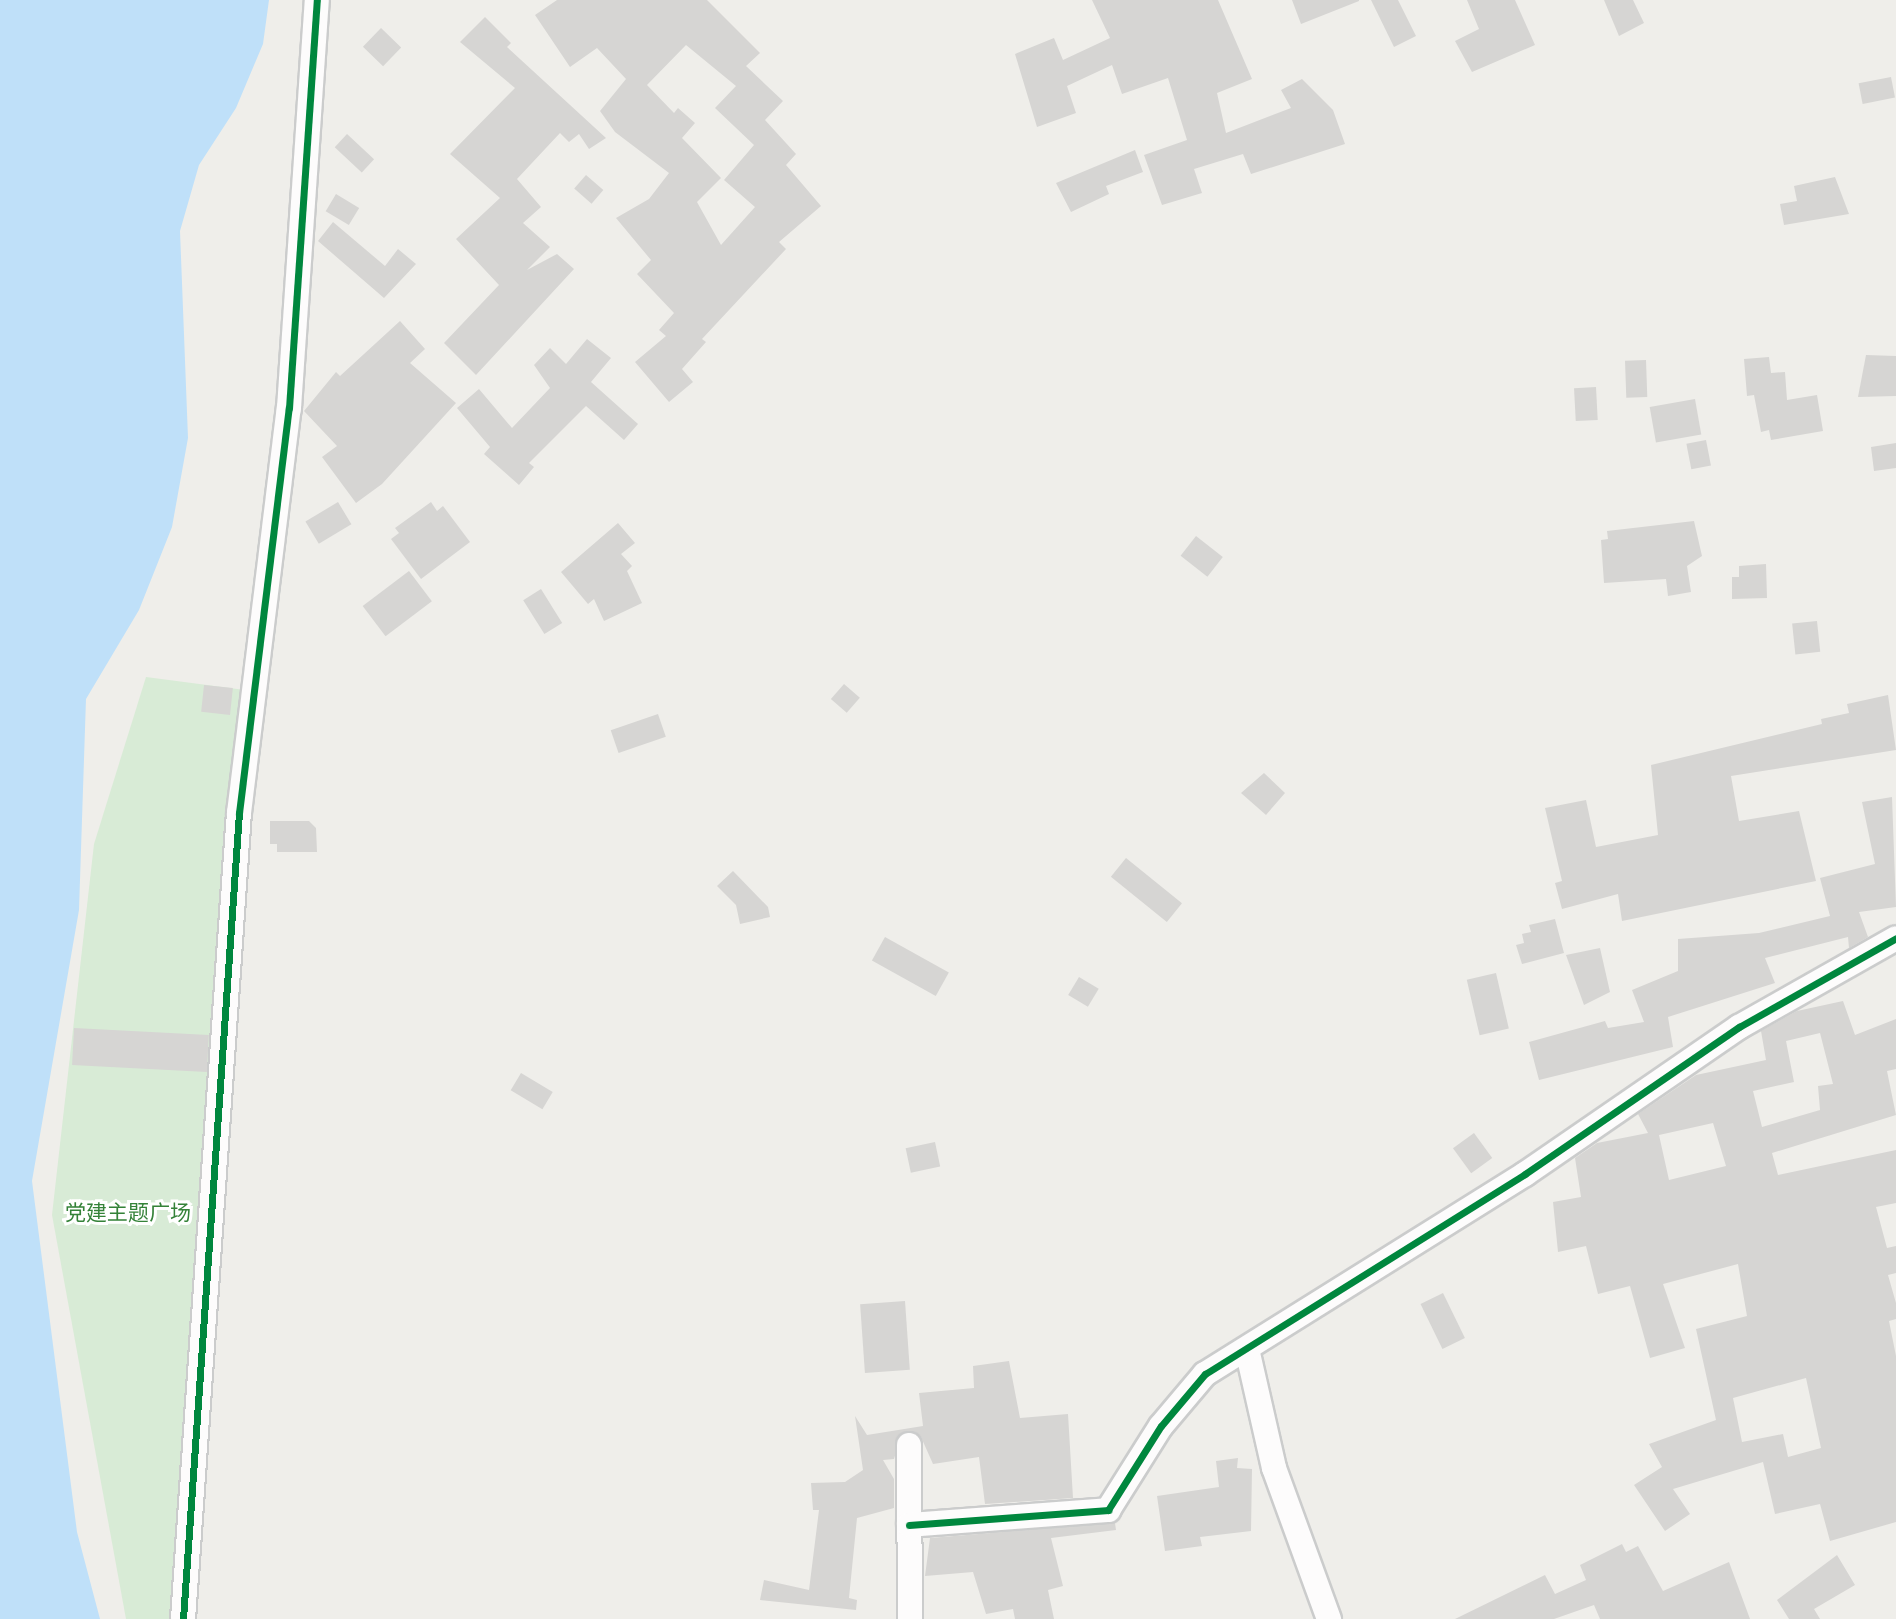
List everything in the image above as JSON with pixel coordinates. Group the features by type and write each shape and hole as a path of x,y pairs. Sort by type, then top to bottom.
{"street":[{"path":"183,1619 239,813 289,408 317,0"},
{"path":"909,1525 1108,1510 1161,1426 1205,1374 1525,1174 1738,1027 1896,938"},
{"path":"1247,1349 1274,1468 1329,1619"},
{"path":"909,1445 910,1619"}],"green space":[{"name":"党建主题广场","path":"146,677 245,690 172,1619 126,1619 52,1215 94,844"}],"water":[{"path":"0,0 269,0 263,44 236,108 199,165 180,231 188,438 172,527 139,610 86,699 79,910 32,1181 77,1532 100,1619 0,1619"}],"building":[{"path":"557,0 707,0 760,53 746,66 783,101 765,120 796,154 786,165 821,206 779,242 786,249 702,339 706,342 682,369 693,382 669,402 635,362 666,336 659,330 674,313 637,274 651,260 616,218 649,199 669,173 615,132 600,111 626,79 597,48 570,67 535,15","holes":["686,45 736,86 715,108 754,145 724,180 755,207 721,245 697,202 721,178 682,138 695,123 678,108 674,113 647,85"]},
{"path":"1092,0 1218,0 1252,79 1217,93 1226,133 1291,108 1281,90 1302,79 1333,110 1345,144 1251,174 1243,154 1194,169 1202,193 1162,205 1144,155 1187,140 1168,78 1122,94 1112,65 1067,86 1076,113 1037,127 1015,54 1054,38 1063,60 1110,38"},
{"path":"1292,0 1359,0 1359,1 1301,24"},
{"path":"1371,0 1398,0 1416,36 1394,47"},
{"path":"1467,0 1515,0 1535,45 1472,72 1455,41 1479,29"},
{"path":"1604,0 1633,0 1644,23 1619,36"},
{"path":"485,17 511,43 507,47 606,138 589,149 579,134 569,142 560,133 517,179 541,207 523,223 550,247 527,270 557,254 574,269 476,375 444,343 499,285 456,239 500,198 450,154 515,88 460,42"},
{"path":"381,28 401,47 383,66 363,47"},
{"path":"1891,77 1895,98 1863,104 1859,83"},
{"path":"347,134 374,159 362,172 335,147"},
{"path":"1135,150 1143,172 1106,186 1109,194 1071,212 1056,183"},
{"path":"586,175 603,190 592,204 574,189"},
{"path":"1835,177 1849,214 1784,225 1780,204 1797,201 1794,186"},
{"path":"336,194 359,208 349,225 326,211"},
{"path":"333,222 385,266 398,249 416,264 384,298 318,241"},
{"path":"400,321 425,349 410,363 456,403 382,484 356,503 322,457 337,446 304,411 336,372 340,376"},
{"path":"587,339 611,358 591,382 638,424 624,440 586,406 529,463 534,467 519,485 484,454 490,447 457,408 479,389 512,428 550,388 534,365 550,348 566,364"},
{"path":"1866,355 1896,356 1896,396 1858,397"},
{"path":"1769,357 1771,373 1785,372 1787,400 1817,395 1823,431 1771,440 1769,430 1761,432 1754,395 1747,396 1744,359"},
{"path":"1646,360 1647,397 1626,398 1625,361"},
{"path":"1596,387 1598,420 1576,421 1574,388"},
{"path":"1695,399 1701,434 1656,442 1650,407"},
{"path":"1706,440 1711,466 1691,469 1686,444"},
{"path":"1896,443 1896,468 1874,471 1871,447"},
{"path":"338,502 351,524 319,544 305,522"},
{"path":"431,502 437,511 443,506 470,542 421,579 391,539 399,533 395,528"},
{"path":"1694,521 1702,556 1687,566 1691,592 1668,596 1666,579 1604,583 1601,540 1608,539 1607,531"},
{"path":"618,523 635,543 621,554 632,566 627,571 642,603 604,621 594,599 588,604 561,572"},
{"path":"1196,536 1223,557 1207,577 1181,556"},
{"path":"1766,564 1767,598 1732,599 1732,577 1739,577 1739,566"},
{"path":"409,571 432,601 386,636 363,606"},
{"path":"541,589 562,623 544,634 523,600"},
{"path":"1817,621 1820,652 1795,654 1792,624"},
{"path":"844,684 860,698 847,713 831,699"},
{"path":"204,685 233,688 230,715 201,712"},
{"path":"1888,695 1896,750 1731,776 1739,821 1799,811 1816,881 1622,921 1618,894 1562,909 1555,883 1562,881 1545,808 1586,800 1596,847 1658,835 1651,765 1822,724 1821,719 1849,713 1847,704"},
{"path":"658,714 666,737 619,753 611,730"},
{"path":"1264,773 1285,793 1266,815 1241,793"},
{"path":"1892,797 1896,907 1859,912 1868,937 1849,948 1848,937 1765,958 1775,983 1668,1017 1673,1047 1539,1080 1529,1042 1605,1021 1608,1028 1644,1022 1632,990 1678,971 1678,939 1759,933 1830,916 1820,878 1875,864 1862,802"},
{"path":"270,821 309,821 316,828 317,852 277,852 277,844 270,844"},
{"path":"1126,858 1182,903 1167,922 1111,877"},
{"path":"733,871 768,907 770,917 740,924 736,905 717,886"},
{"path":"1555,919 1564,953 1522,964 1516,945 1524,943 1522,934 1531,932 1529,925"},
{"path":"885,937 949,972 936,996 872,961"},
{"path":"1600,948 1610,992 1584,1005 1566,955"},
{"path":"1496,973 1509,1029 1480,1035 1467,980"},
{"path":"1079,977 1099,989 1088,1007 1068,995"},
{"path":"1843,1001 1855,1035 1896,1019 1896,1069 1887,1071 1896,1115 1772,1153 1778,1175 1896,1150 1896,1203 1876,1207 1887,1248 1896,1246 1896,1273 1888,1275 1896,1303 1896,1319 1889,1321 1896,1356 1896,1522 1830,1541 1820,1504 1775,1514 1763,1462 1673,1489 1690,1514 1665,1531 1634,1485 1662,1467 1649,1444 1716,1420 1696,1329 1747,1316 1738,1264 1663,1284 1685,1348 1650,1358 1630,1286 1598,1294 1586,1246 1558,1252 1553,1202 1581,1197 1575,1158 1597,1143 1648,1133 1638,1114 1696,1075 1766,1060 1761,1031 1797,1011","holes":["1820,1033 1833,1084 1818,1086 1820,1110 1762,1127 1753,1091 1794,1082 1786,1041","1713,1123 1726,1166 1669,1180 1659,1135","1806,1378 1821,1448 1788,1457 1783,1434 1742,1442 1733,1398"]},
{"path":"74,1028 209,1035 207,1072 72,1065"},
{"path":"521,1073 553,1092 542,1109 511,1090"},
{"path":"1474,1133 1492,1158 1471,1173 1453,1148"},
{"path":"935,1142 940,1166 911,1173 906,1148"},
{"path":"1443,1293 1465,1338 1442,1349 1421,1304"},
{"path":"905,1301 910,1370 865,1373 860,1304"},
{"path":"1009,1361 1020,1418 1068,1414 1073,1498 985,1504 979,1457 933,1464 921,1437 902,1432 894,1459 883,1460 894,1479 894,1508 857,1518 849,1598 857,1600 856,1610 760,1600 764,1580 809,1590 819,1510 813,1510 811,1483 845,1482 863,1470 855,1416 867,1435 923,1426 919,1393 974,1388 973,1366"},
{"path":"1238,1458 1237,1468 1252,1469 1251,1531 1200,1537 1202,1546 1165,1551 1157,1496 1219,1487 1216,1461"},
{"path":"1115,1523 1116,1530 1051,1538 1063,1586 1048,1590 1054,1619 1015,1619 1013,1609 986,1614 973,1572 925,1576 930,1538"},
{"path":"1622,1544 1626,1552 1638,1546 1663,1591 1729,1562 1750,1619 1600,1619 1594,1605 1554,1619 1455,1619 1545,1575 1555,1594 1586,1580 1580,1565"},
{"path":"1837,1555 1855,1585 1814,1609 1820,1619 1789,1619 1777,1600"}],"cycle path":[{"path":"183,1619 239,813 289,408 317,0"},
{"path":"909,1525 1108,1510 1161,1426 1205,1374 1525,1174 1739,1027 1896,938"}]}
